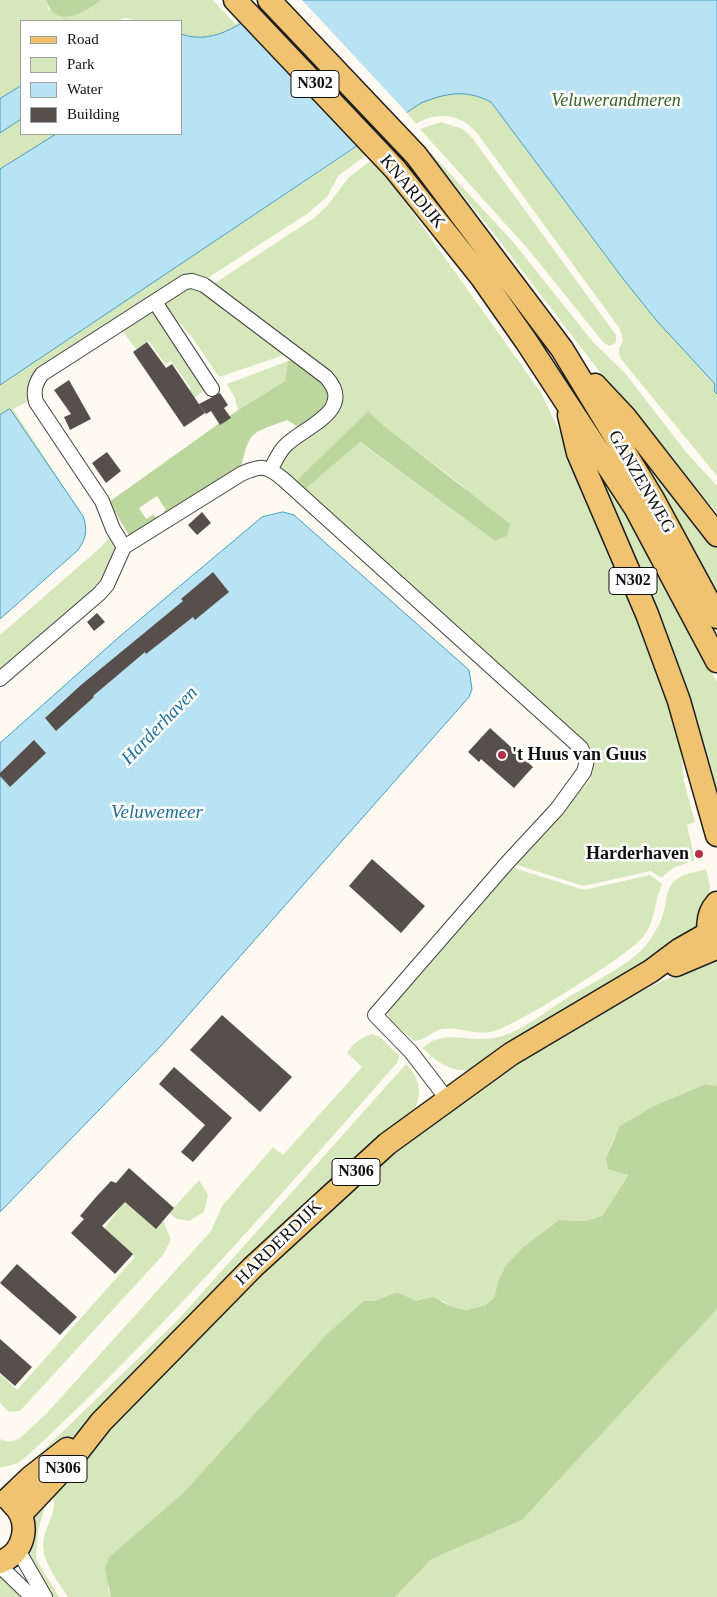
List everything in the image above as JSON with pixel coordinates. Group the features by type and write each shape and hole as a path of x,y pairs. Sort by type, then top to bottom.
{"main road":[{"name":"KNARDIJK","path":"235,0 395,169 482,278 567,402"},
{"name":"KNARDIJK","path":"269,0 416,155 562,350"},
{"name":"N302","path":"562,350 625,417 717,535"},
{"name":"GANZENWEG","path":"562,350 652,499 717,617"},
{"name":"N302","path":"567,402 578,453 647,614 679,701 717,836"},
{"name":"GANZENWEG","path":"567,402 636,509 717,661"},
{"name":"N306","path":"714,944 710,914 717,903"},
{"name":"HARDERDIJK","path":"10,1503 56,1477 101,1422 253,1267 387,1144 511,1054 651,971 685,963 714,944"},
{"name":"N306","path":"6,1559 23,1539 24,1528 10,1503"}],"street":[{"path":"124,547 113,529 102,501 36,402 35,389 37,381 42,374 185,282 192,281 204,285 331,382 335,395 330,412 286,445 270,469"},
{"path":"155,302 212,389"},
{"path":"0,679 99,594 107,584 124,547 241,474 256,467 270,469 582,748 587,760 584,772 557,809 507,863 375,1015 411,1052 448,1099"},
{"path":"6,1559 32,1597"},
{"path":"6,1559 45,1597"}],"green space":[{"name":"Veluwerandmeren","path":"0,0 46,0 49,10 101,0 213,0 235,24 272,0 717,0 717,385 714,391 717,394 717,476 620,358 619,349 623,340 620,329 477,133 464,122 448,116 440,116 432,117 416,124 407,113 412,110 220,34 205,37 191,37 182,34 182,20 134,20 125,18 120,20 20,20 20,87 0,99"},
{"path":"46,0 101,0 78,14 63,17 50,9"},
{"path":"20,120 20,135 54,135 0,169 0,133"},
{"path":"441,122 463,129 473,139 616,335 616,342 613,345 603,342 528,249 420,129"},
{"path":"358,146 366,155 338,176 327,197 307,214 206,279 103,328 31,376 29,401 13,409 86,523 84,533 0,608 0,385"},
{"path":"431,153 514,243 593,342 625,373 686,452 717,486 717,513 629,410 491,230 429,154"},
{"path":"374,158 541,393 571,455 677,708 684,782 695,822 687,825 695,860 673,868 661,878 651,871 583,886 514,864 590,780 593,772 592,750 303,491 359,442 495,541 464,487 382,424 368,411 294,483 282,472 280,462 283,455 339,402 214,286 215,283 314,218 328,205 348,178"},
{"path":"191,286 203,290 287,354 219,377 192,337 162,303"},
{"path":"148,309 156,310 206,389 185,406 181,396 191,388 171,361 165,364 149,341 137,350 120,328"},
{"path":"295,359 327,382 329,408 302,429 287,420 259,431 250,439 241,468 170,514 163,512 166,510 157,496 139,508 146,519 153,515 157,516 161,521 131,539 109,502 238,410 285,381 288,361"},
{"path":"288,361 285,381 238,410 235,398 227,384"},
{"path":"368,411 510,524 507,536 495,541 360,442 303,491 294,483"},
{"path":"620,417 717,544 717,594 638,455"},
{"path":"586,448 631,522 717,682 717,813"},
{"path":"102,519 117,549 100,586 0,673 0,635 101,547 109,537"},
{"path":"511,867 584,890 650,875 662,884 653,918 643,937 616,959 570,990 522,1018 491,1032 485,1033 448,1028 414,1041 389,1019 387,1009"},
{"path":"706,869 710,886 709,897 695,930 473,1069 458,1070 445,1066 422,1048 441,1038 481,1039 511,1033 615,970 641,951 652,936 661,920 668,892 673,883 684,875"},
{"path":"710,961 717,962 717,1086 705,1084 654,1106 614,1138 606,1158 609,1169 628,1174 602,1216 585,1221 559,1220 522,1248 507,1264 499,1278 494,1298 486,1305 466,1310 452,1307 443,1301 416,1301 397,1292 375,1301 364,1302 326,1335 183,1493 109,1557 108,1589 111,1597 68,1597 52,1572 44,1552 44,1538 54,1503 49,1491 273,1262 352,1189 435,1121 521,1059 613,1005"},
{"path":"372,1034 381,1038 399,1056 397,1063 217,1264 124,1362 27,1456 18,1463 0,1468 0,1439 8,1442 19,1439 47,1413 211,1231 222,1206 273,1147 283,1155 362,1067 347,1053 358,1041"},
{"path":"406,1064 415,1076 419,1088 418,1101 412,1114 87,1425 33,1472 29,1464 176,1322"},
{"path":"705,1084 717,1086 717,1309 522,1520 432,1559 395,1597 111,1597 105,1570 109,1557 183,1493 326,1335 364,1301 375,1301 397,1292 416,1301 433,1297 452,1307 466,1310 486,1305 494,1298 499,1278 507,1264 522,1248 559,1220 585,1221 602,1216 628,1175 608,1169 606,1158 620,1126 654,1106"},
{"path":"199,1180 208,1195 204,1212 189,1221 177,1219 169,1213"},
{"path":"125,1201 155,1228 163,1220 171,1240 163,1255 20,1411 9,1412 0,1403 0,1374 17,1390 135,1257 104,1229"},
{"path":"717,1309 717,1597 395,1597 432,1559 522,1520"},
{"path":"46,1503 38,1531 36,1559 59,1597 51,1597 32,1566 28,1550 30,1513"},
{"path":"0,1577 3,1578 22,1597 0,1597"}],"water":[{"name":"Veluwerandmeren","path":"276,0 717,0 717,394 714,391 715,384 657,321 624,280 491,102 473,95 464,94 448,95 421,103 0,385 0,169 54,135 182,135 182,34 207,37 232,29"},
{"path":"20,87 20,120 0,133 0,99"},
{"path":"10,409 83,516 86,530 84,539 77,551 0,619 0,415"},
{"name":"Veluwemeer","path":"283,512 294,515 469,670 472,689 469,697 161,1046 0,1212 0,743 119,637 262,517"}],"pier":[{"path":"272,0 302,0 409,115 361,147 241,19"}],"building":[{"path":"147,342 166,368 172,364 205,413 184,427 133,352"},
{"path":"69,380 91,419 70,430 64,417 71,414 54,390"},
{"path":"220,393 228,405 224,408 231,418 220,425 211,411 206,414 199,404"},
{"path":"107,452 121,471 106,483 92,463"},
{"path":"202,512 211,523 197,535 188,525"},
{"path":"213,572 229,592 195,620 193,617 146,654 145,652 93,696 56,731 45,718 81,685 183,601 181,599"},
{"path":"97,613 105,622 94,631 87,622"},
{"path":"490,728 533,767 514,788 481,759 479,762 468,752"},
{"path":"34,740 46,753 10,787 0,776 0,773"},
{"path":"372,859 425,906 401,933 349,886"},
{"path":"222,1015 292,1077 260,1112 190,1050"},
{"path":"174,1067 232,1118 193,1162 181,1152 205,1125 159,1084"},
{"path":"129,1168 174,1208 156,1229 125,1202 102,1226 133,1254 115,1274 71,1233 84,1219 80,1216 96,1197 111,1181 116,1183"},
{"path":"17,1264 77,1317 60,1335 0,1283"},
{"path":"0,1339 32,1367 15,1386 0,1373"}],"place":[{"name":"'t Huus van Guus","path":"502,755"},
{"name":"Harderhaven","path":"699,854"}]}
